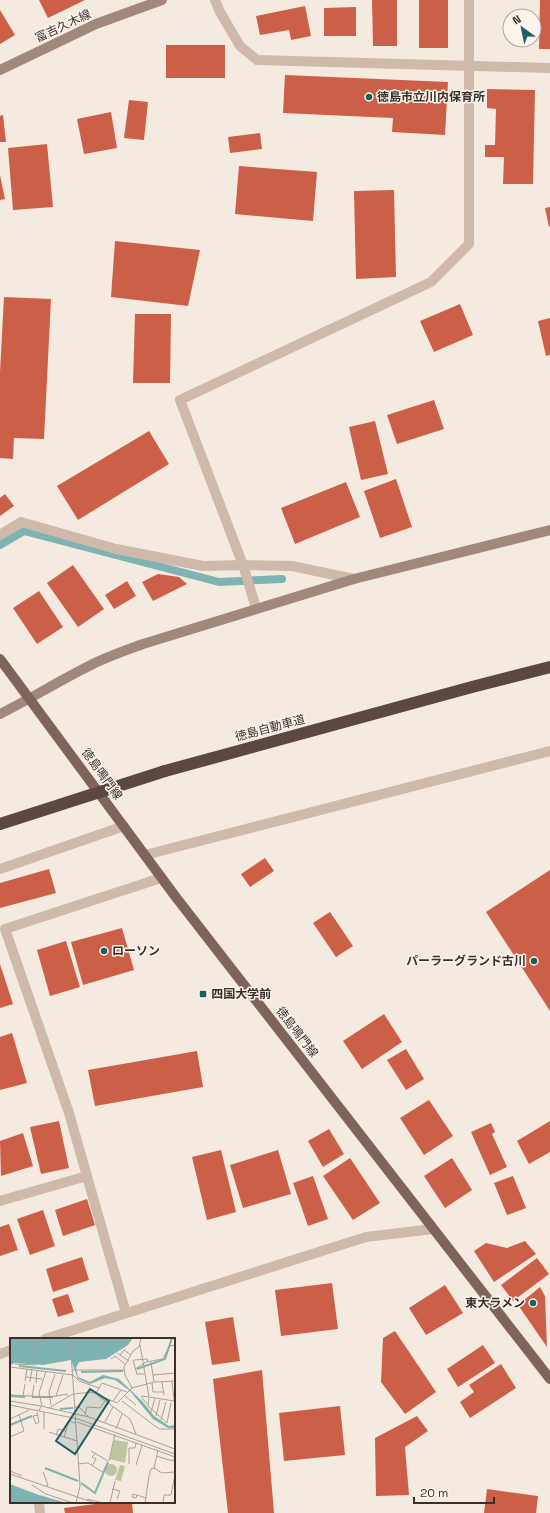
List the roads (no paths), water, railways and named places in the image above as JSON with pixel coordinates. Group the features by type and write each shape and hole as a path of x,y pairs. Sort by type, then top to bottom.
{"highway":[{"name":"徳島自動車道","path":"0,824 165,771 472,687 550,668"}],"main road":[{"name":"徳島鳴門線","path":"0,658 162,878 550,1379"}],"street":[{"name":"富吉久木線","path":"0,70 96,24 162,0"},
{"path":"215,0 220,12 240,46 257,60 550,68"},
{"path":"256,608 244,569 180,400 431,282 469,244 469,0"},
{"path":"0,535 21,522 116,549 203,566 244,569 292,566 354,579"},
{"path":"0,714 89,666 117,653 256,608 354,579 550,530"},
{"path":"145,855 550,751"},
{"path":"0,868 124,826"},
{"path":"126,1313 70,1113 5,929 162,878"},
{"path":"0,1200 87,1176"},
{"path":"48,1338 366,1237 433,1229"},
{"path":"0,1354 10,1350"},
{"path":"39,1503 40,1513"}],"waterway":[{"path":"0,545 24,531 219,582 282,579"}],"place":[{"name":"徳島市立川内保育所","path":"369,97"},
{"name":"ローソン","path":"104,951"},
{"name":"パーラーグランド古川","path":"534,961"},
{"name":"四国大学前","path":"203,994"},
{"name":"東大ラメン","path":"533,1303"}]}
